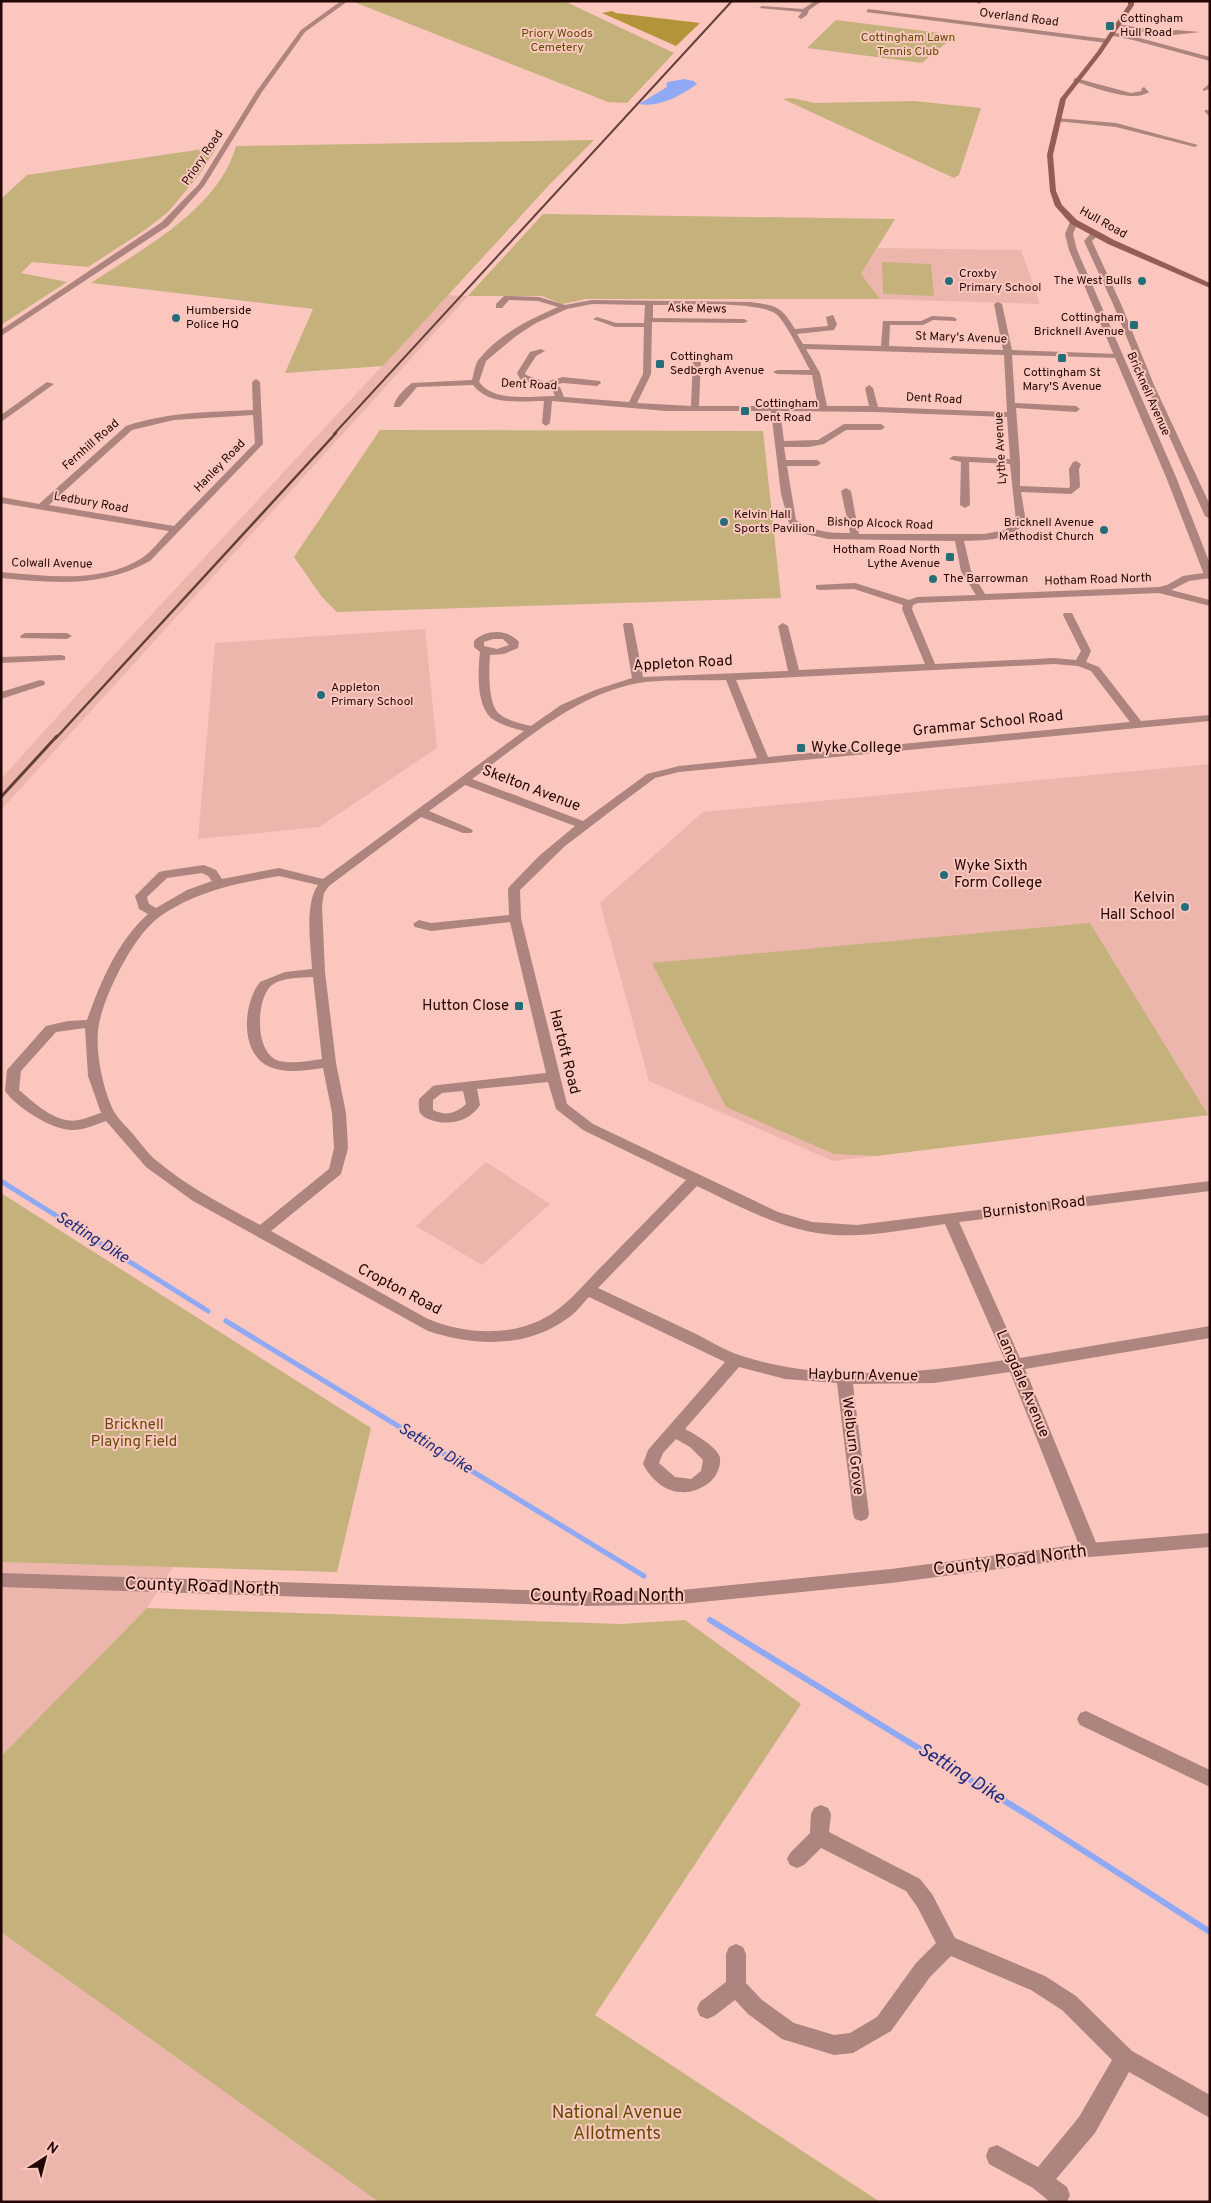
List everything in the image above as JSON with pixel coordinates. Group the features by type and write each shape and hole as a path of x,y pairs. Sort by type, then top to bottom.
{"main road":[{"name":"Hull Road","path":"1138,1 1131,3 1117,26 1075,80 1063,99 1050,155 1053,190 1059,206 1074,222 1095,234 1210,286"}],"street":[{"name":"Priory Road","path":"1,334 165,224 202,185 259,92 303,31 345,1"},
{"path":"801,18 806,11 819,1"},
{"path":"754,11 764,6 806,11"},
{"name":"Overland Road","path":"865,10 1109,37 1134,38 1210,59"},
{"path":"1117,26 1165,34 1200,32"},
{"path":"1075,80 1131,95 1140,95 1146,92 1144,89"},
{"path":"1057,120 1116,125 1195,145"},
{"name":"Bricknell Avenue","path":"1074,222 1069,234 1073,250 1171,477 1210,576"},
{"name":"Bricknell Avenue","path":"1095,234 1088,241 1117,304 1150,385 1209,513"},
{"path":"499,306 507,298 539,299 565,306"},
{"path":"397,405 410,388 415,385 475,382 482,360 513,334 533,321 565,306 592,302 750,304 768,307 781,313 802,346 816,373 824,409"},
{"path":"632,405 647,374 649,304"},
{"name":"Lythe Avenue","path":"959,538 1001,535 1014,530 1021,522 1016,489 1016,462 1008,353 998,305 987,306"},
{"path":"793,332 831,328 833,324 830,317"},
{"path":"884,347 886,323 923,323 932,318 954,319"},
{"name":"Aske Mews","path":"597,319 615,325 744,321"},
{"name":"St Mary's Avenue","path":"802,346 884,347 1118,356"},
{"path":"541,351 532,354 521,373 523,377 557,388 560,399"},
{"path":"695,408 697,360"},
{"path":"777,372 816,373"},
{"path":"546,384 563,380 597,383"},
{"name":"Hanley Road","path":"176,529 259,444 256,382"},
{"name":"Dent Road","path":"475,382 482,391 500,398 560,399 666,408 874,409 1013,415"},
{"path":"1,419 50,384"},
{"path":"869,388 874,409"},
{"path":"546,423 548,400"},
{"path":"1012,405 1076,409"},
{"name":"Bishop Alcock Road","path":"775,409 781,444 786,501 792,521 809,532 828,536 959,538"},
{"name":"Fernhill Road","path":"41,507 129,428 160,420 256,412"},
{"path":"781,444 821,442 844,427 881,427"},
{"path":"953,459 1016,462"},
{"path":"965,460 965,505"},
{"path":"783,463 817,462"},
{"path":"1016,489 1071,491 1075,487 1074,469 1076,464"},
{"path":"846,491 855,537"},
{"name":"Ledbury Road","path":"1,500 176,529"},
{"name":"Colwall Avenue","path":"1,575 92,579 108,576 133,569 147,559 176,529"},
{"path":"959,538 966,571 982,598"},
{"name":"Hotham Road North","path":"820,587 855,586 913,601 1159,590 1171,587 1186,578 1210,576"},
{"name":"Hotham Road North","path":"1159,590 1210,603"},
{"path":"913,601 907,609 930,667"},
{"path":"1068,615 1086,651 1080,663"},
{"path":"628,625 638,680"},
{"path":"783,626 794,673"},
{"path":"25,636 61,658"},
{"path":"1,660 42,647 67,636"},
{"path":"484,651 485,678 490,710 500,719 532,730"},
{"name":"Appleton Road","path":"325,883 565,707 599,692 638,680 1054,661 1080,663 1095,669 1137,724"},
{"path":"730,677 764,761"},
{"path":"1,696 40,684"},
{"name":"Grammar School Road","path":"679,769 1210,718"},
{"name":"Hartoft Road","path":"679,769 651,776 528,872 514,889 515,918 561,1106 588,1127 774,1218 812,1229 857,1230"},
{"name":"Skelton Avenue","path":"466,781 585,826"},
{"path":"420,812 467,831"},
{"path":"156,913 143,906 141,896 163,876 204,869 212,873 219,883"},
{"name":"Cropton Road","path":"325,883 279,872 219,883 191,893 156,913 145,922 127,945 108,981 92,1024 95,1076 109,1115 151,1164 198,1198 429,1326 464,1336 512,1336 536,1329 563,1314 589,1290 696,1179"},
{"path":"261,1232 336,1171 342,1148 329,1063 319,972 316,906 318,893 325,883"},
{"path":"418,924 431,927 515,918"},
{"path":"319,972 280,978 265,984 255,1002 252,1022 260,1053 273,1064 296,1066 329,1063"},
{"path":"92,1024 68,1025 52,1029 14,1070 12,1091 26,1105 65,1125 82,1124 109,1115"},
{"path":"469,1086 554,1077"},
{"name":"Burniston Road","path":"857,1230 1210,1186"},
{"name":"Langdale Avenue","path":"950,1218 1015,1365 1090,1550"},
{"name":"Hayburn Avenue","path":"589,1290 736,1360 785,1373 844,1378 934,1377 1210,1332"},
{"path":"674,1430 736,1360"},
{"name":"Welburn Grove","path":"844,1378 861,1514"},
{"name":"County Road North","path":"1,1580 583,1599 681,1597 891,1576 1090,1550 1210,1540"},
{"path":"1086,1719 1210,1779"},
{"path":"797,1859 819,1837 820,1814"},
{"path":"819,1837 913,1885 925,1901 948,1945 1038,1983 1069,2003 1125,2058 1210,2107"},
{"path":"736,1954 736,1987 755,2007 789,2032 834,2045 853,2042 884,2024 923,1970 948,1945"},
{"path":"707,2009 736,1987"},
{"path":"1041,2180 1087,2125 1125,2058"},
{"path":"997,2156 1041,2180 1059,2195"}],"shaded area":[{"path":"612,11 700,23 676,46 602,13"},
{"name":"Croxby Primary School","path":"878,248 1021,250 1040,304 880,299 861,274"},
{"path":"448,295 468,296 1,810 1,779"},
{"name":"Appleton Primary School","path":"425,629 437,748 319,827 198,839 215,643"},
{"path":"1210,764 1210,1115 833,1161 649,1081 600,903 703,812"},
{"path":"486,1162 550,1204 482,1265 416,1226"},
{"path":"1,1562 173,1567 147,1608 1,1756"},
{"path":"1,1932 379,2202 1,2202"}],"green space":[{"name":"Priory Woods Cemetery","path":"564,1 674,53 627,103 608,102 354,2"},
{"name":"Cottingham Lawn Tennis Club","path":"836,20 956,35 922,63 807,48"},
{"path":"792,98 815,103 914,101 981,108 959,175 954,178 783,99"},
{"path":"594,140 551,183 383,366 285,373 313,309 91,283 155,241 196,208 227,169 236,146"},
{"path":"217,147 199,175 168,212 145,230 88,267 32,262 21,273 67,282 1,325 1,199 27,175"},
{"path":"543,214 895,219 861,274 880,299 586,299 562,304 542,296 468,296"},
{"path":"882,262 931,264 934,296 883,294"},
{"path":"380,430 763,431 781,598 337,612 322,597 294,557"},
{"path":"1090,923 1208,1115 876,1156 834,1154 726,1107 652,963"},
{"name":"Bricknell Playing Field","path":"1,1193 371,1428 337,1572 1,1562"},
{"name":"National Avenue Allotments","path":"147,1608 621,1624 685,1620 801,1704 595,2015 880,2202 379,2202 1,1932 1,1756"}],"water":[{"path":"684,79 694,81 697,84 677,96 662,102 647,105 639,104 667,87 666,84 668,82"}],"waterway":[{"name":"Setting Dike","path":"1,1181 208,1311"},
{"name":"Setting Dike","path":"226,1321 644,1576"},
{"name":"Setting Dike","path":"710,1620 1039,1822 1210,1932"}],"railway":[{"path":"334,434 732,1"},
{"path":"56,738 336,433"},
{"path":"1,797 57,736"}],"place":[{"name":"Cottingham Hull Road","path":"1110,26"},
{"name":"Croxby Primary School","path":"949,281"},
{"name":"The West Bulls","path":"1142,281"},
{"name":"Humberside Police HQ","path":"176,318"},
{"name":"Cottingham Bricknell Avenue","path":"1134,325"},
{"name":"Cottingham St Mary'S Avenue","path":"1062,358"},
{"name":"Cottingham Sedbergh Avenue","path":"660,364"},
{"name":"Cottingham Dent Road","path":"745,411"},
{"name":"Kelvin Hall Sports Pavilion","path":"724,522"},
{"name":"Bricknell Avenue Methodist Church","path":"1104,530"},
{"name":"Hotham Road North Lythe Avenue","path":"950,557"},
{"name":"The Barrowman","path":"933,579"},
{"name":"Appleton Primary School","path":"321,695"},
{"name":"Wyke College","path":"801,748"},
{"name":"Wyke Sixth Form College","path":"944,875"},
{"name":"Kelvin Hall School","path":"1185,907"},
{"name":"Hutton Close","path":"519,1006"}]}
